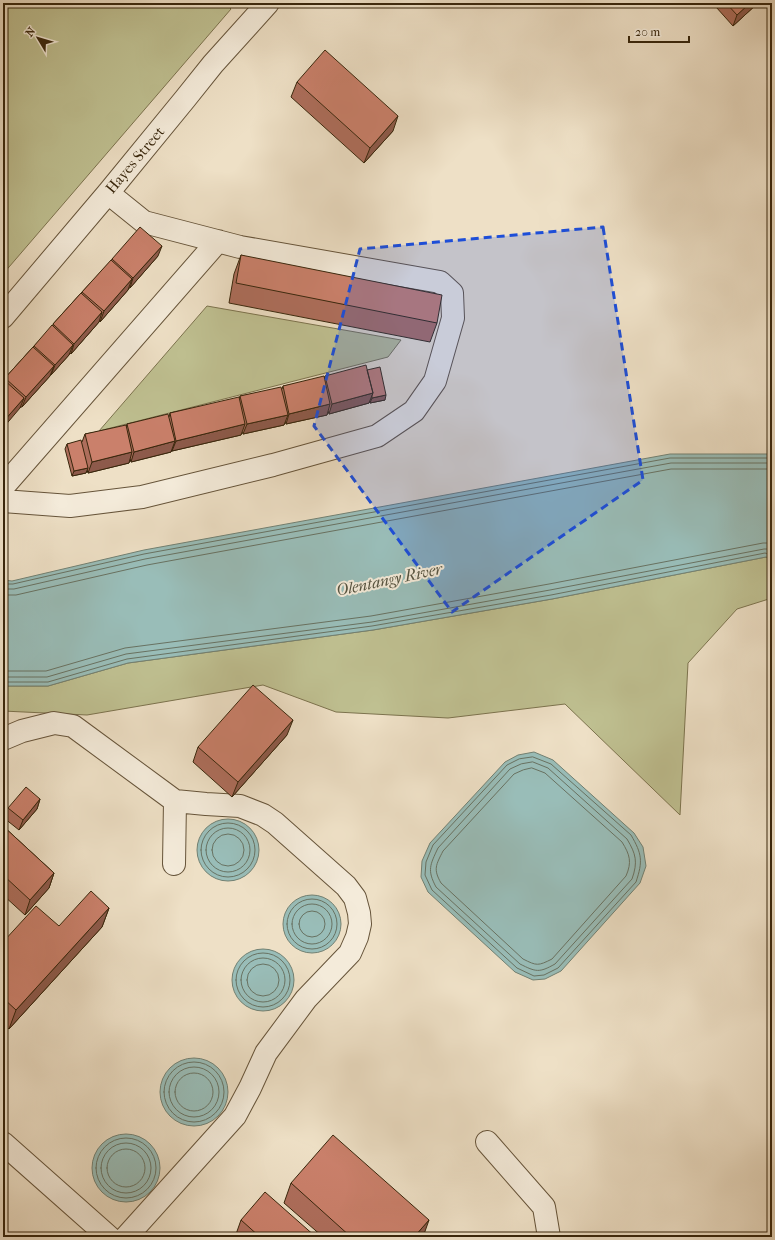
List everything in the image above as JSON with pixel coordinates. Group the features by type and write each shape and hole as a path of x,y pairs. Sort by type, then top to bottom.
{"street":[{"name":"Hayes Street","path":"3,317 108,193 185,99 258,6"},
{"path":"3,501 70,506 142,497 273,465 377,436 414,411 435,381 453,318 452,293 440,282 240,247 144,222 108,193"},
{"path":"3,487 218,241"},
{"path":"3,739 22,731 54,723 73,726 175,801 240,806 263,815 275,822 346,886 355,898 359,913 360,924 357,937 350,953 306,999 266,1052 250,1088 235,1116 126,1237"},
{"path":"174,864 175,801"},
{"path":"487,1142 544,1206 548,1237"},
{"path":"3,1143 109,1237"}],"highlighted area":[{"path":"603,227 643,480 452,612 314,426 360,249"}],"green space":[{"path":"3,3 225,3 231,9 3,274"},
{"path":"207,306 401,340 388,357 99,431"},
{"path":"766,557 772,559 772,598 737,609 688,663 680,815 565,704 448,718 336,712 263,685 87,715 3,711 3,686 48,686 128,663 373,630 552,599"}],"water":[{"name":"Olentangy River","path":"670,454 772,454 772,559 766,557 552,599 373,630 128,663 48,686 3,686 3,580 12,581 144,550"},
{"path":"534,752 553,760 634,833 643,847 646,866 640,883 561,971 545,979 533,980 515,972 428,892 421,877 422,861 430,843 505,762 518,755"},
{"path":"228,819 240,821 250,828 257,838 259,850 257,862 250,872 240,879 228,881 216,879 206,872 199,862 197,850 199,838 206,828 216,821"},
{"path":"312,895 328,900 336,908 341,924 336,940 328,948 312,953 296,948 288,940 283,924 288,908 296,900"},
{"path":"263,949 275,952 285,958 291,968 294,980 291,992 285,1002 275,1008 263,1011 251,1008 241,1002 235,992 232,980 235,968 241,958 251,952"},
{"path":"194,1058 207,1061 218,1068 225,1079 228,1092 225,1105 218,1116 207,1123 194,1126 181,1123 170,1116 163,1105 160,1092 163,1079 170,1068 181,1061"},
{"path":"126,1134 139,1137 150,1144 157,1155 160,1168 157,1181 150,1192 139,1199 126,1202 113,1199 102,1192 95,1181 92,1168 95,1155 102,1144 113,1137"}],"building":[{"path":"726,3 750,3 737,15"},
{"path":"325,50 398,116 370,148 297,82"},
{"path":"140,227 162,246 133,278 112,259"},
{"path":"241,255 442,295 437,323 236,283"},
{"path":"111,260 132,279 104,311 82,292"},
{"path":"81,293 102,312 74,344 53,324"},
{"path":"52,325 73,345 55,365 34,346"},
{"path":"33,347 54,366 26,397 5,378"},
{"path":"366,365 373,393 332,404 325,376"},
{"path":"380,367 386,395 372,398 373,393 367,370"},
{"path":"324,376 330,404 289,414 283,386"},
{"path":"3,379 24,398 3,422"},
{"path":"281,387 288,415 247,424 240,396"},
{"path":"239,397 245,424 176,441 170,413"},
{"path":"168,414 175,441 134,452 127,424"},
{"path":"126,425 132,452 92,462 85,434"},
{"path":"81,440 88,468 74,471 67,444"},
{"path":"253,685 293,720 238,782 198,747"},
{"path":"26,787 40,799 23,820 8,808"},
{"path":"3,826 54,873 30,900 3,875"},
{"path":"91,891 109,908 16,1010 3,998 3,942 36,906 59,926"},
{"path":"333,1135 429,1220 414,1237 351,1237 291,1183"},
{"path":"265,1192 316,1237 260,1237 241,1220"}]}
